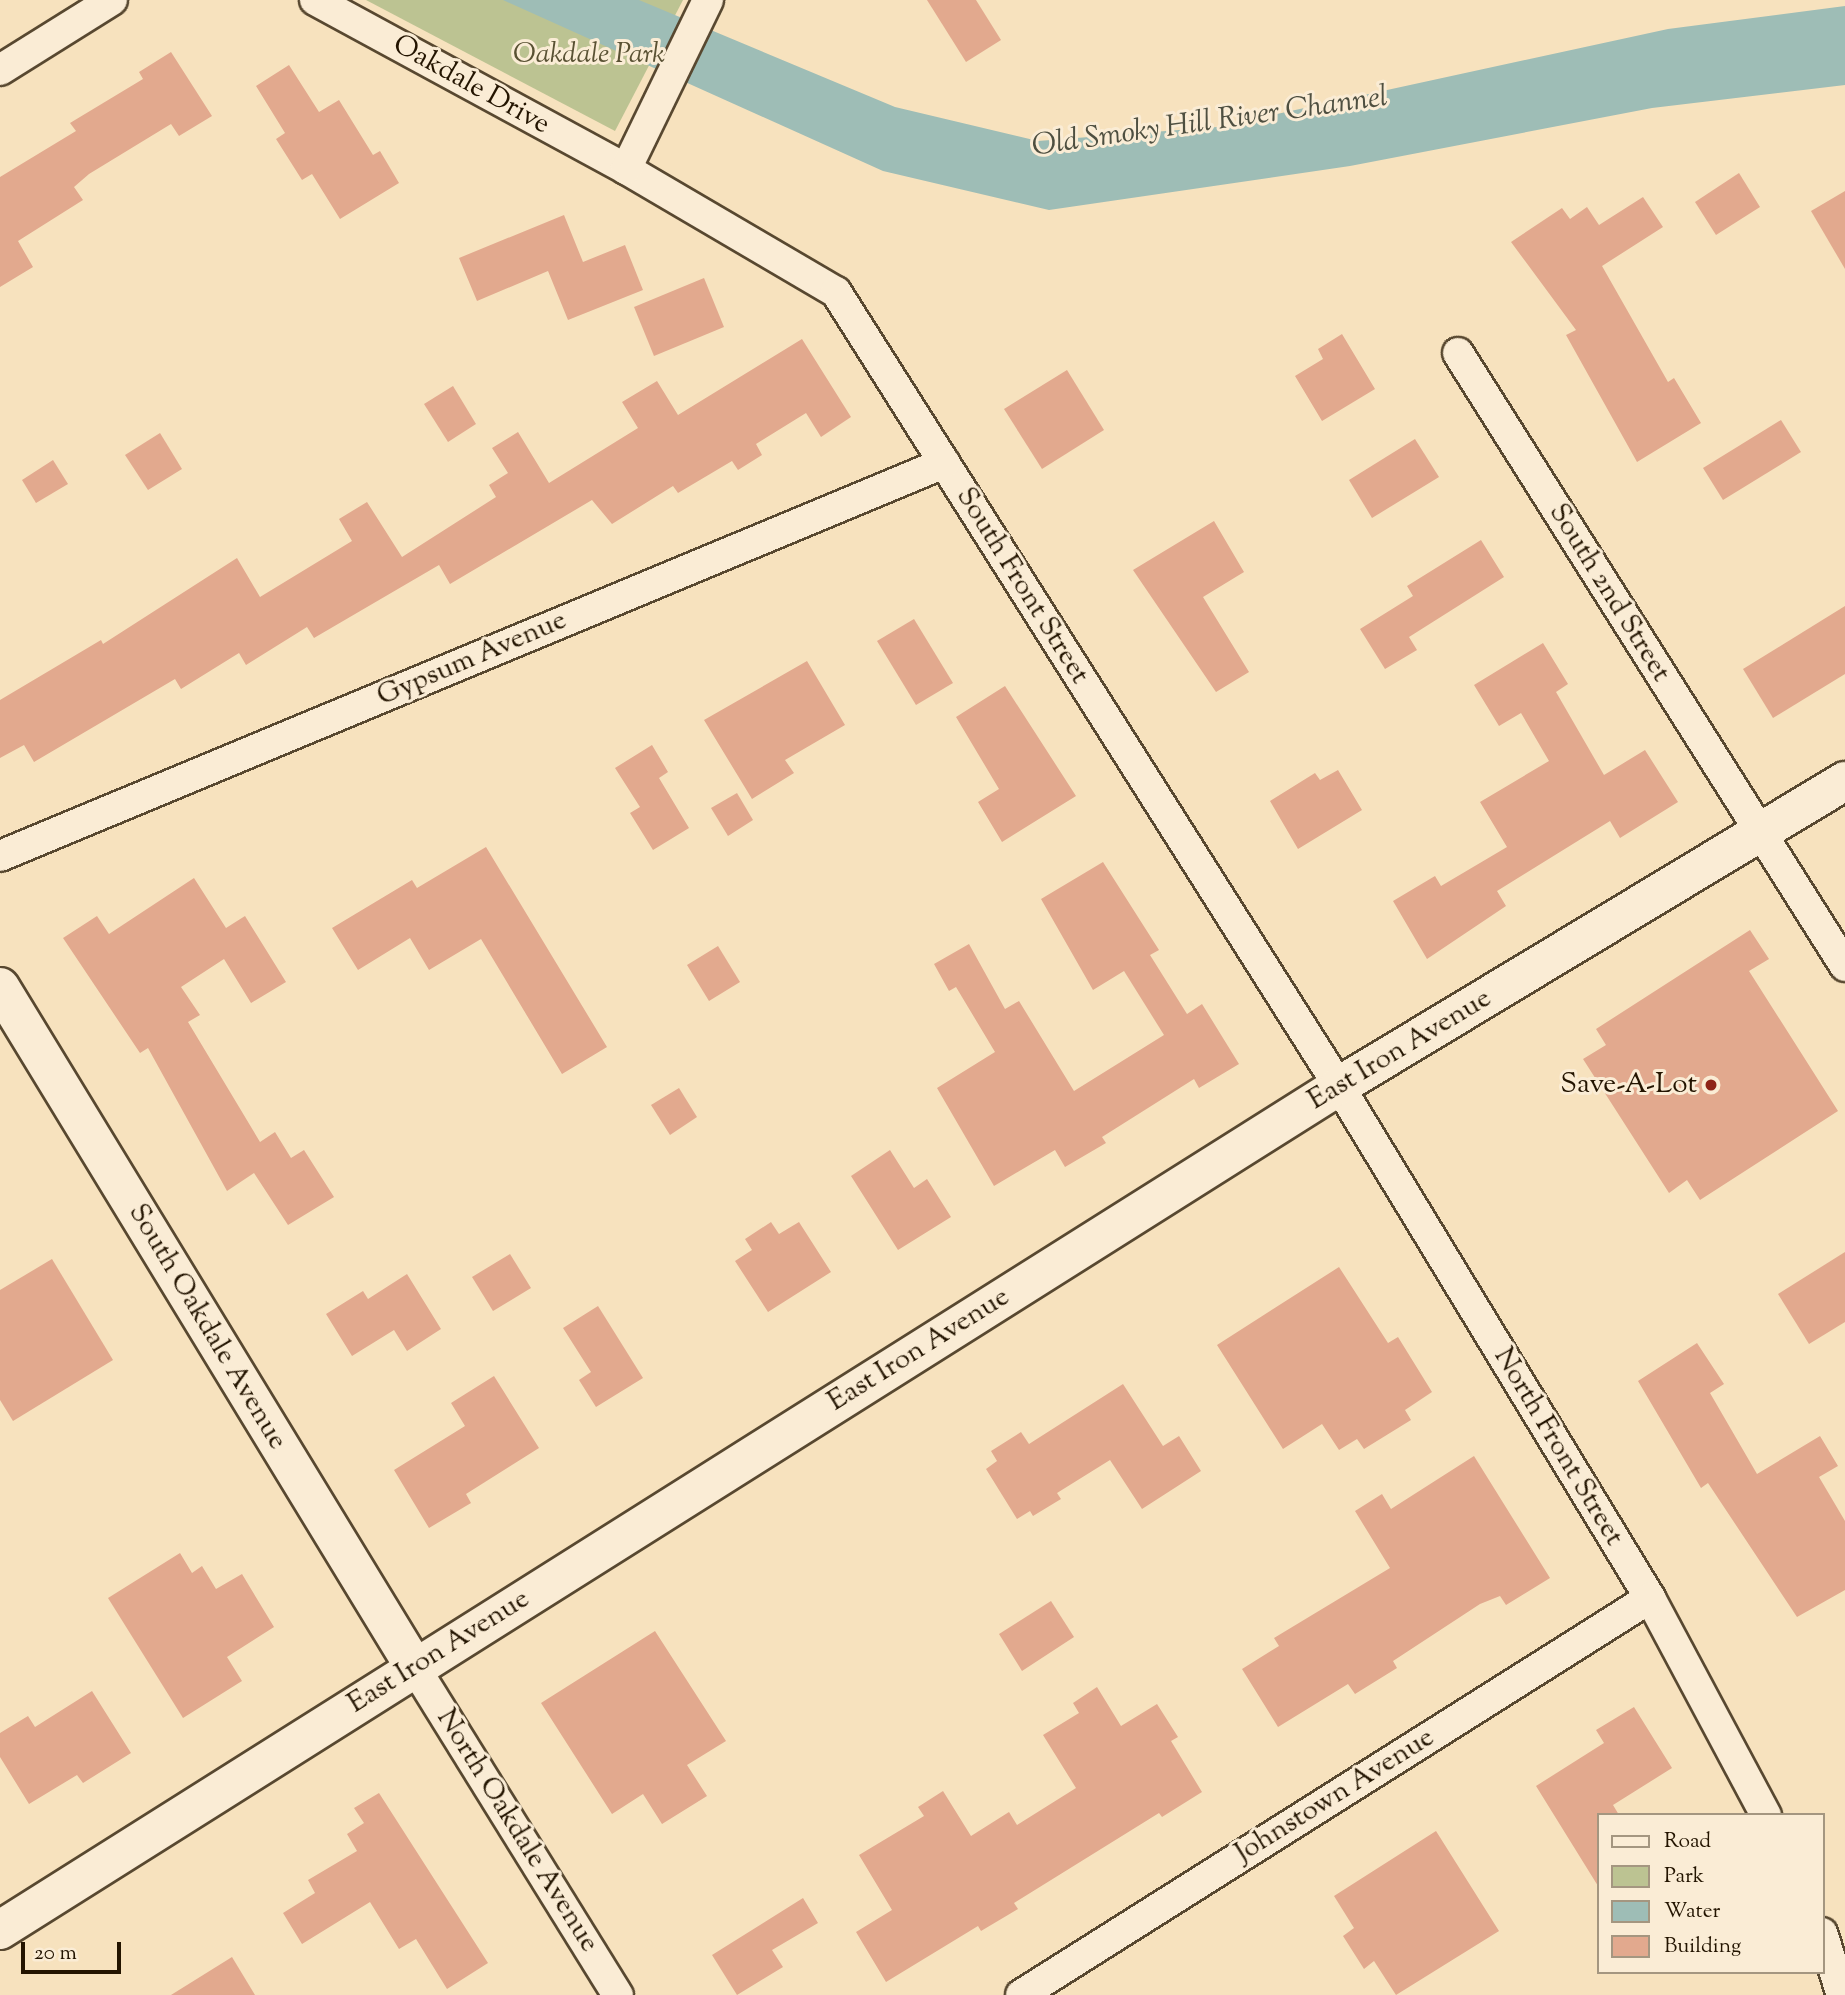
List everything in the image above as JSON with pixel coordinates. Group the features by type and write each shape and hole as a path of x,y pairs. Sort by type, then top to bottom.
{"street":[{"path":"0,70 112,0"},
{"name":"Oakdale Drive","path":"315,0 626,169"},
{"path":"626,169 708,0"},
{"name":"South Front Street","path":"626,169 836,292 1339,1086"},
{"name":"South 2nd Street","path":"1458,353 1845,966"},
{"name":"Gypsum Avenue","path":"0,856 944,463"},
{"name":"East Iron Avenue","path":"0,1930 1339,1086 1845,781"},
{"name":"South Oakdale Avenue","path":"0,987 415,1668"},
{"name":"North Front Street","path":"1339,1086 1650,1598 1765,1813"},
{"name":"Johnstown Avenue","path":"1021,1995 1650,1598"},
{"name":"North Oakdale Avenue","path":"415,1668 618,1995"},
{"path":"1824,1939 1842,1995"}],"green space":[{"name":"Oakdale Park","path":"366,0 683,0 615,131"}],"water":[{"path":"503,0 639,0 895,107 1038,141 1217,127 1668,29 1845,6 1845,85 1652,108 1350,166 1049,210 883,171"}],"building":[{"path":"927,0 976,0 1001,40 966,62"},
{"path":"171,52 212,116 179,136 171,124 89,174 74,187 83,200 18,241 33,267 0,287 0,177 76,131 70,123 143,79 139,72"},
{"path":"289,65 319,112 339,100 373,155 380,151 399,183 340,219 312,174 302,180 276,139 285,133 256,86"},
{"path":"1739,173 1760,207 1716,235 1695,202"},
{"path":"1845,191 1845,269 1811,211"},
{"path":"1643,197 1663,227 1602,266 1668,382 1674,378 1701,423 1637,462 1566,335 1576,330 1511,242 1562,208 1570,219 1587,207 1599,225"},
{"path":"564,215 583,262 625,245 643,290 568,320 548,271 477,301 459,258"},
{"path":"704,278 724,327 654,356 634,307"},
{"path":"1342,334 1375,389 1322,421 1295,376 1323,359 1318,349"},
{"path":"802,339 851,417 821,437 806,413 756,444 762,455 738,470 732,461 678,493 673,486 612,524 592,500 450,584 439,565 314,638 307,627 246,665 239,653 181,689 175,679 34,762 24,745 0,758 0,700 101,640 103,644 237,558 260,597 352,541 339,519 367,502 402,557 496,497 489,485 508,473 492,448 518,432 549,483 638,428 622,402 657,381 678,415"},
{"path":"1067,370 1104,430 1042,469 1004,409"},
{"path":"453,386 476,424 448,442 424,404"},
{"path":"1781,420 1801,452 1723,500 1703,468"},
{"path":"160,433 182,469 148,490 125,455"},
{"path":"1415,439 1439,477 1372,518 1349,480"},
{"path":"53,460 68,484 36,503 22,480"},
{"path":"1214,521 1244,572 1203,597 1249,672 1216,692 1133,570"},
{"path":"1481,540 1504,577 1409,637 1417,650 1385,669 1360,629 1413,596 1407,586"},
{"path":"1845,606 1845,674 1773,718 1743,669"},
{"path":"914,619 953,683 916,705 877,641"},
{"path":"1543,643 1568,684 1556,692 1604,775 1645,750 1678,802 1620,838 1610,821 1497,891 1506,906 1427,959 1393,901 1435,876 1441,886 1507,847 1480,802 1549,761 1521,713 1499,726 1474,685"},
{"path":"807,661 845,725 785,760 794,773 752,799 704,720"},
{"path":"1005,686 1076,796 1002,842 978,802 999,789 956,717"},
{"path":"652,745 668,772 659,778 689,828 653,850 630,813 640,807 615,768"},
{"path":"1338,770 1362,810 1298,849 1270,801 1315,773 1320,780"},
{"path":"737,793 753,820 728,836 711,808"},
{"path":"486,847 607,1047 562,1074 481,939 429,970 410,938 358,970 332,928 412,880 417,888"},
{"path":"1103,862 1159,950 1150,955 1187,1014 1202,1004 1239,1064 1199,1088 1194,1079 1102,1137 1106,1143 1065,1167 1055,1150 994,1186 937,1088 995,1052 956,987 949,991 934,964 969,944 1005,1009 1019,1001 1074,1091 1164,1035 1124,971 1093,990 1041,899"},
{"path":"194,878 226,928 245,916 286,982 251,1003 224,959 181,987 200,1015 188,1022 260,1142 275,1132 291,1158 304,1150 334,1197 288,1225 254,1173 227,1191 148,1048 140,1053 63,938 97,916 109,934"},
{"name":"Save-A-Lot","path":"1750,930 1769,959 1749,971 1838,1111 1700,1200 1687,1180 1669,1193 1583,1059 1606,1045 1596,1029"},
{"path":"718,946 740,982 709,1001 687,965"},
{"path":"679,1088 697,1117 670,1135 651,1105"},
{"path":"890,1150 914,1188 927,1179 951,1217 898,1250 851,1176"},
{"path":"771,1222 779,1234 799,1222 831,1272 768,1312 735,1261 752,1250 745,1239"},
{"path":"1845,1252 1845,1322 1809,1344 1778,1294"},
{"path":"510,1254 531,1288 493,1311 472,1277"},
{"path":"52,1259 113,1360 13,1421 0,1400 0,1290"},
{"path":"1339,1267 1388,1343 1398,1337 1432,1392 1405,1410 1411,1420 1364,1449 1357,1439 1339,1450 1322,1424 1283,1449 1217,1345"},
{"path":"407,1274 441,1329 407,1351 394,1330 352,1356 326,1314 363,1291 368,1299"},
{"path":"598,1306 643,1378 596,1407 579,1380 591,1372 563,1328"},
{"path":"1697,1343 1724,1384 1710,1393 1757,1474 1820,1436 1838,1466 1819,1477 1845,1521 1845,1590 1797,1617 1708,1483 1701,1488 1638,1381"},
{"path":"494,1376 539,1448 466,1494 471,1503 429,1528 394,1470 465,1426 451,1403"},
{"path":"1123,1384 1163,1446 1179,1436 1201,1471 1142,1509 1110,1460 1057,1493 1061,1499 1033,1516 1030,1511 1017,1519 986,1469 997,1461 991,1451 1021,1432 1029,1444"},
{"path":"1474,1456 1550,1578 1506,1605 1500,1596 1480,1604 1393,1661 1397,1668 1355,1694 1348,1684 1278,1727 1242,1669 1279,1646 1274,1638 1390,1568 1355,1511 1382,1494 1391,1509"},
{"path":"180,1553 192,1573 202,1566 216,1589 242,1574 274,1627 227,1657 242,1681 183,1718 108,1598"},
{"path":"1051,1601 1074,1637 1022,1671 999,1634"},
{"path":"655,1631 726,1741 687,1765 707,1796 662,1824 643,1794 612,1814 541,1703"},
{"path":"1097,1687 1121,1726 1157,1704 1178,1737 1171,1741 1202,1792 1162,1817 1159,1813 1014,1903 1018,1909 981,1931 978,1926 886,1982 856,1932 892,1910 859,1855 924,1816 918,1807 943,1791 971,1836 1009,1812 1017,1825 1076,1788 1043,1735 1079,1713 1073,1703"},
{"path":"92,1691 131,1753 83,1783 77,1775 29,1804 0,1757 0,1733 28,1716 35,1727"},
{"path":"1634,1707 1672,1768 1613,1805 1618,1813 1596,1813 1596,1883 1536,1786 1604,1743 1596,1730"},
{"path":"379,1793 488,1963 447,1989 416,1939 399,1949 370,1902 302,1944 283,1913 315,1893 308,1880 357,1851 347,1834 364,1823 354,1808"},
{"path":"1436,1831 1499,1931 1396,1995 1374,1961 1364,1969 1343,1936 1354,1928 1334,1896"},
{"path":"803,1898 818,1923 772,1950 783,1967 737,1995 712,1955"},
{"path":"232,1957 255,1995 171,1995"}],"place":[{"name":"Save-A-Lot","path":"1711,1085"}],"water label":[{"name":"Old Smoky Hill River Channel","path":"1210,123"}]}
